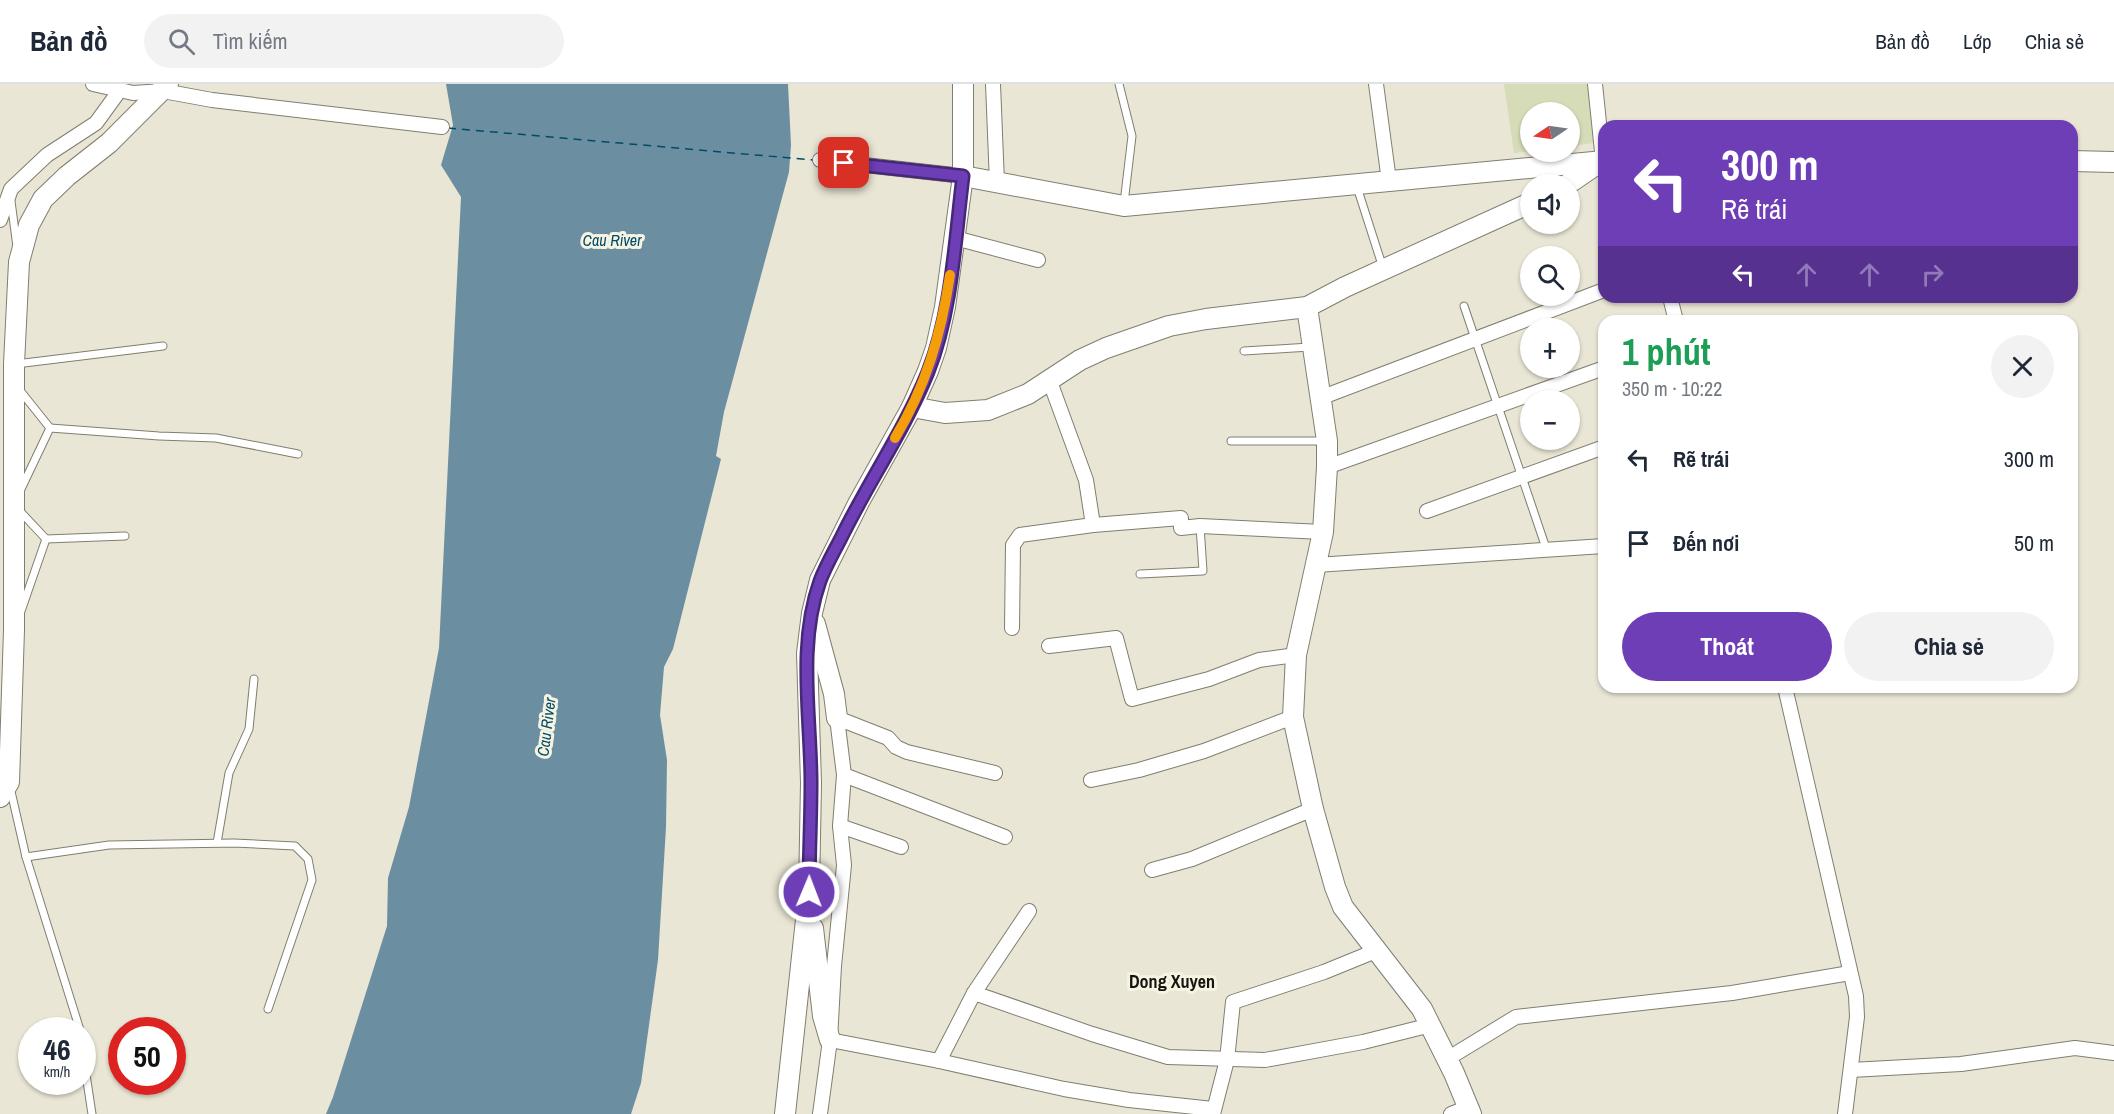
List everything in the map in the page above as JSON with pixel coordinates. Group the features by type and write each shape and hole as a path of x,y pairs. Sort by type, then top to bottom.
{"street":[{"path":"93,84 131,89 165,87 212,100 442,127"},
{"path":"785,1114 809,892 811,783 807,653 812,613 820,580 859,502 912,407 936,348 945,307 963,176 963,84"},
{"path":"993,84 998,183"},
{"path":"1376,84 1389,181"},
{"path":"1595,84 1599,120"},
{"path":"4,789 14,630 14,373 18,262 29,225 43,199 67,176 109,143 165,87"},
{"path":"0,220 6,188 47,155 96,123 131,89"},
{"path":"820,160 963,176 1124,206 1598,161"},
{"path":"2078,161 2114,162"},
{"path":"1580,176 1598,164"},
{"path":"912,407 934,412 988,410 1028,394 1080,360 1106,348 1169,326 1206,319 1307,307 1345,287 1520,208"},
{"path":"955,238 1038,260"},
{"path":"1320,398 1598,292"},
{"path":"1307,307 1327,441 1327,468 1323,532 1296,655 1293,717 1313,809 1343,907 1422,1009 1447,1059 1464,1112"},
{"path":"1327,468 1598,370"},
{"path":"1050,379 1086,480 1093,525"},
{"path":"1427,511 1598,449"},
{"path":"1012,628 1013,545 1020,535 1093,525 1181,518 1181,528 1200,526 1323,532"},
{"path":"1316,565 1598,547"},
{"path":"812,613 834,694 844,775 840,826 844,865 834,966 830,1040 820,1114"},
{"path":"1048,646 1116,638 1132,699 1209,679 1259,660 1296,655"},
{"path":"1786,693 1856,996 1857,1017 1845,1114"},
{"path":"1091,780 1140,770 1204,751 1293,717"},
{"path":"837,718 888,738 896,747 907,752 995,773"},
{"path":"0,752 4,789"},
{"path":"844,775 1005,837"},
{"path":"1152,870 1192,859 1313,809"},
{"path":"840,826 901,847"},
{"path":"809,892 823,1016 830,1040"},
{"path":"939,1061 974,993 1029,911"},
{"path":"830,1040 1064,1089 1127,1107 1214,1111 1227,1060 1233,1002 1324,972 1378,950"},
{"path":"1447,1059 1516,1017 1732,993 1851,973"},
{"path":"974,993 1092,1034 1168,1057 1265,1060 1363,1042 1431,1025"},
{"path":"1851,1070 1961,1064 2075,1048 2114,1053"}],"lane":[{"path":"1119,84 1132,136 1124,206"},
{"path":"1356,184 1383,270"},
{"path":"6,188 18,262"},
{"path":"1464,306 1473,339 1547,551"},
{"path":"50,428 14,373 163,346"},
{"path":"1244,351 1312,346"},
{"path":"50,428 216,438 298,454"},
{"path":"50,428 13,504 46,539 125,536"},
{"path":"1231,441 1327,441"},
{"path":"1140,574 1203,571 1200,526"},
{"path":"14,630 46,539"},
{"path":"217,843 229,773 249,729 254,679"},
{"path":"4,789 76,1017"},
{"path":"27,857 110,845 217,843 295,846 308,859 312,880 268,1009"},
{"path":"89,1095 92,1114"}],"green space":[{"path":"1504,84 1588,84 1594,143 1580,145 1580,102 1520,102 1520,152 1514,153"}],"water":[{"name":"Cau River","path":"446,84 788,84 791,145 789,172 724,412 716,456 721,459 673,649 664,667 660,715 667,760 666,827 658,960 641,1083 631,1114 326,1114 387,926 388,878 409,807 439,648 461,197 441,165 453,125"}],"ferry route":[{"path":"448,128 813,160"}],"slow traffic":[{"path":"895,438 912,407 936,348 950,275"}],"district":[{"name":"Dong Xuyen","path":"1172,982"}],"route":[{"path":"809,892 811,783 807,653 812,613 820,580 859,502 903,426 936,348 945,307 963,176 844,163"}]}
